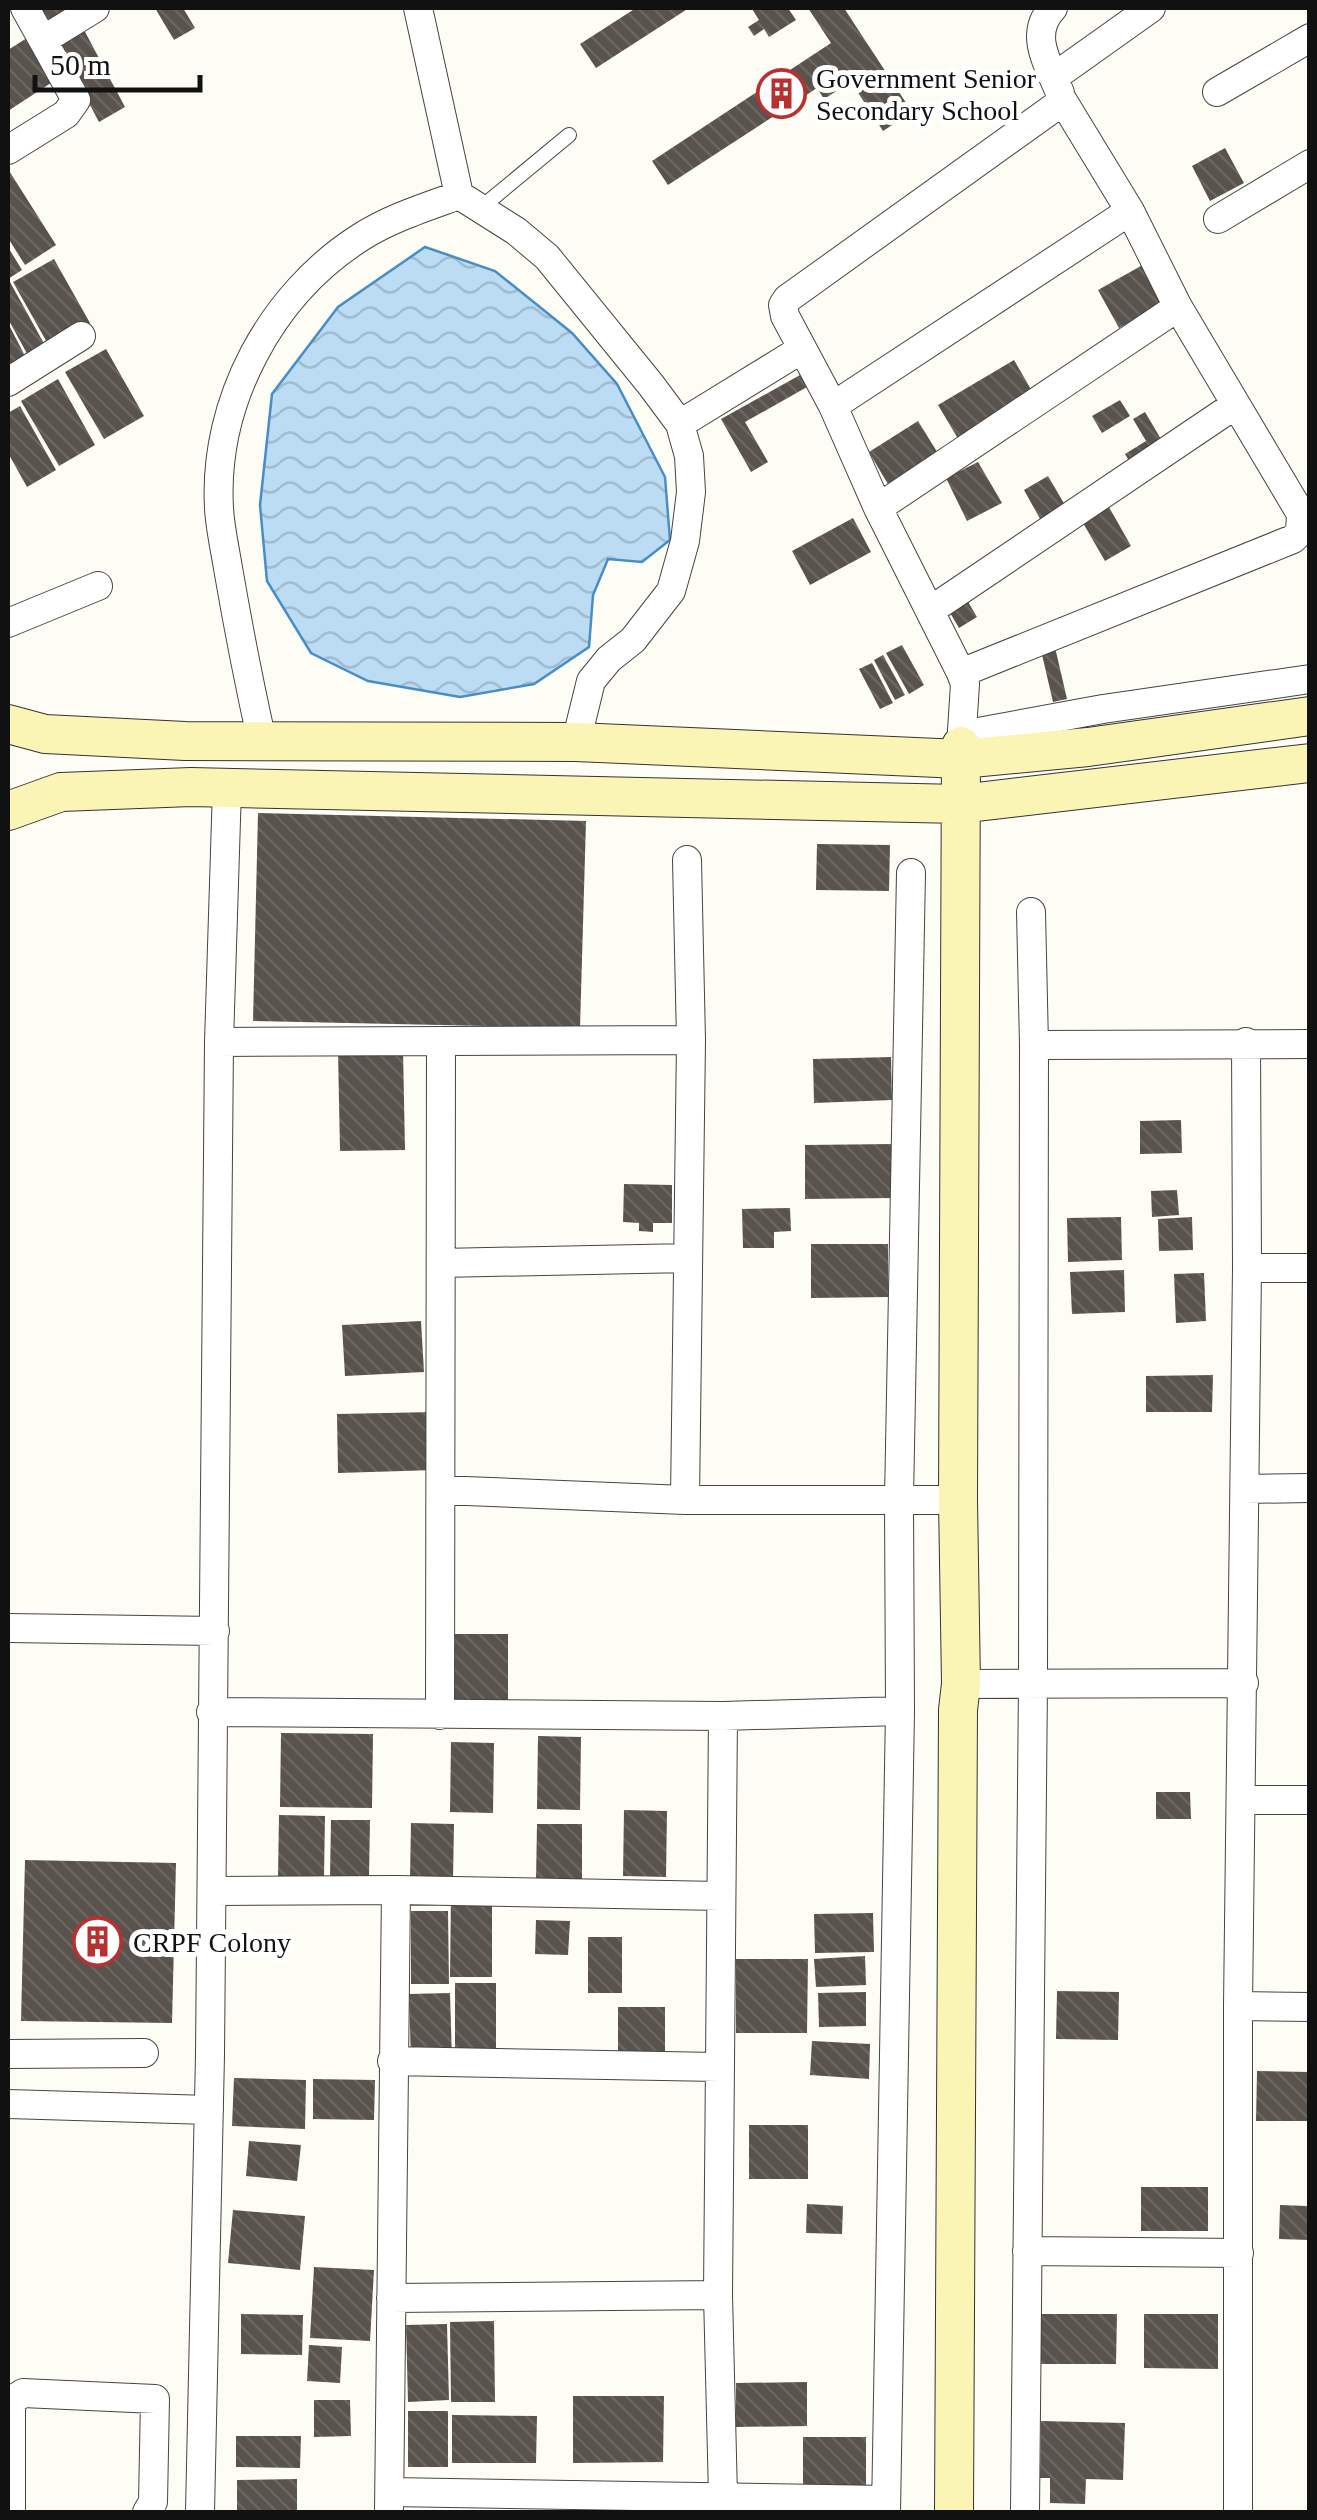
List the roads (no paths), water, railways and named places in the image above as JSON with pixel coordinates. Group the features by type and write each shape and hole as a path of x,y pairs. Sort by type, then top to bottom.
{"main road":[{"path":"8,736 45,734 186,741 1088,747 1310,716"},
{"path":"8,724 45,734"},
{"path":"186,741 209,787"},
{"path":"954,2512 961,1684 961,747"},
{"path":"8,794 209,787 960,804 1310,763"},
{"path":"8,811 61,792"}],"street":[{"path":"8,150 66,114 76,100 24,8"},
{"path":"43,40 95,8"},
{"path":"418,8 470,201 546,256 680,424 689,456 685,541 671,591 633,640 609,659 591,681 576,742"},
{"path":"961,673 1293,539 1300,532 1301,514 1178,307 1130,211 1058,89 1040,41 1040,26 1053,8"},
{"path":"1150,8 1058,89 787,299 783,311 961,673 965,684 961,747 1103,709 1310,678"},
{"path":"1217,92 1310,38"},
{"path":"1218,219 1310,164"},
{"path":"262,741 237,626 219,509 221,440 239,384 268,328 313,275 360,238 402,215 470,201"},
{"path":"833,406 1130,211"},
{"path":"878,508 1178,307"},
{"path":"8,382 81,336"},
{"path":"680,424 802,349"},
{"path":"932,610 1235,405"},
{"path":"8,623 98,586"},
{"path":"200,2512 213,1891 211,1712 215,1631 219,1042 209,787"},
{"path":"685,1500 691,1040 687,860"},
{"path":"396,1890 390,2502 723,2496 886,2506 900,1711 899,1499 912,873"},
{"path":"1024,2512 1033,1684 1031,912"},
{"path":"219,1042 691,1040"},
{"path":"440,1715 442,1041"},
{"path":"1238,2512 1238,2006 1248,1268 1246,1042"},
{"path":"1034,1045 1310,1044"},
{"path":"441,1263 688,1258"},
{"path":"1248,1268 1310,1268"},
{"path":"1246,1489 1310,1488"},
{"path":"440,1490 685,1500 958,1500"},
{"path":"8,1628 215,1631"},
{"path":"961,1684 1244,1683"},
{"path":"211,1712 722,1716 900,1711"},
{"path":"722,1716 718,2294 723,2496"},
{"path":"1243,1800 1310,1800"},
{"path":"213,1891 720,1896"},
{"path":"1238,2006 1310,2007"},
{"path":"8,2054 144,2053"},
{"path":"392,2062 718,2068"},
{"path":"8,2104 209,2110"},
{"path":"1027,2251 1239,2253"},
{"path":"392,2298 718,2294"},
{"path":"10,2512 11,2407 23,2393 202,2400"},
{"path":"147,2512 153,2502 155,2399"}],"lane":[{"path":"470,201 569,135"}],"water":[{"path":"425,247 495,271 572,333 617,384 665,477 670,540 642,562 608,559 593,595 589,647 534,684 460,697 368,681 311,653 267,581 260,505 272,394 338,307"}],"place":[{"name":"Government Senior Secondary School","path":"781,94"},
{"name":"CRPF Colony","path":"98,1942"}]}
